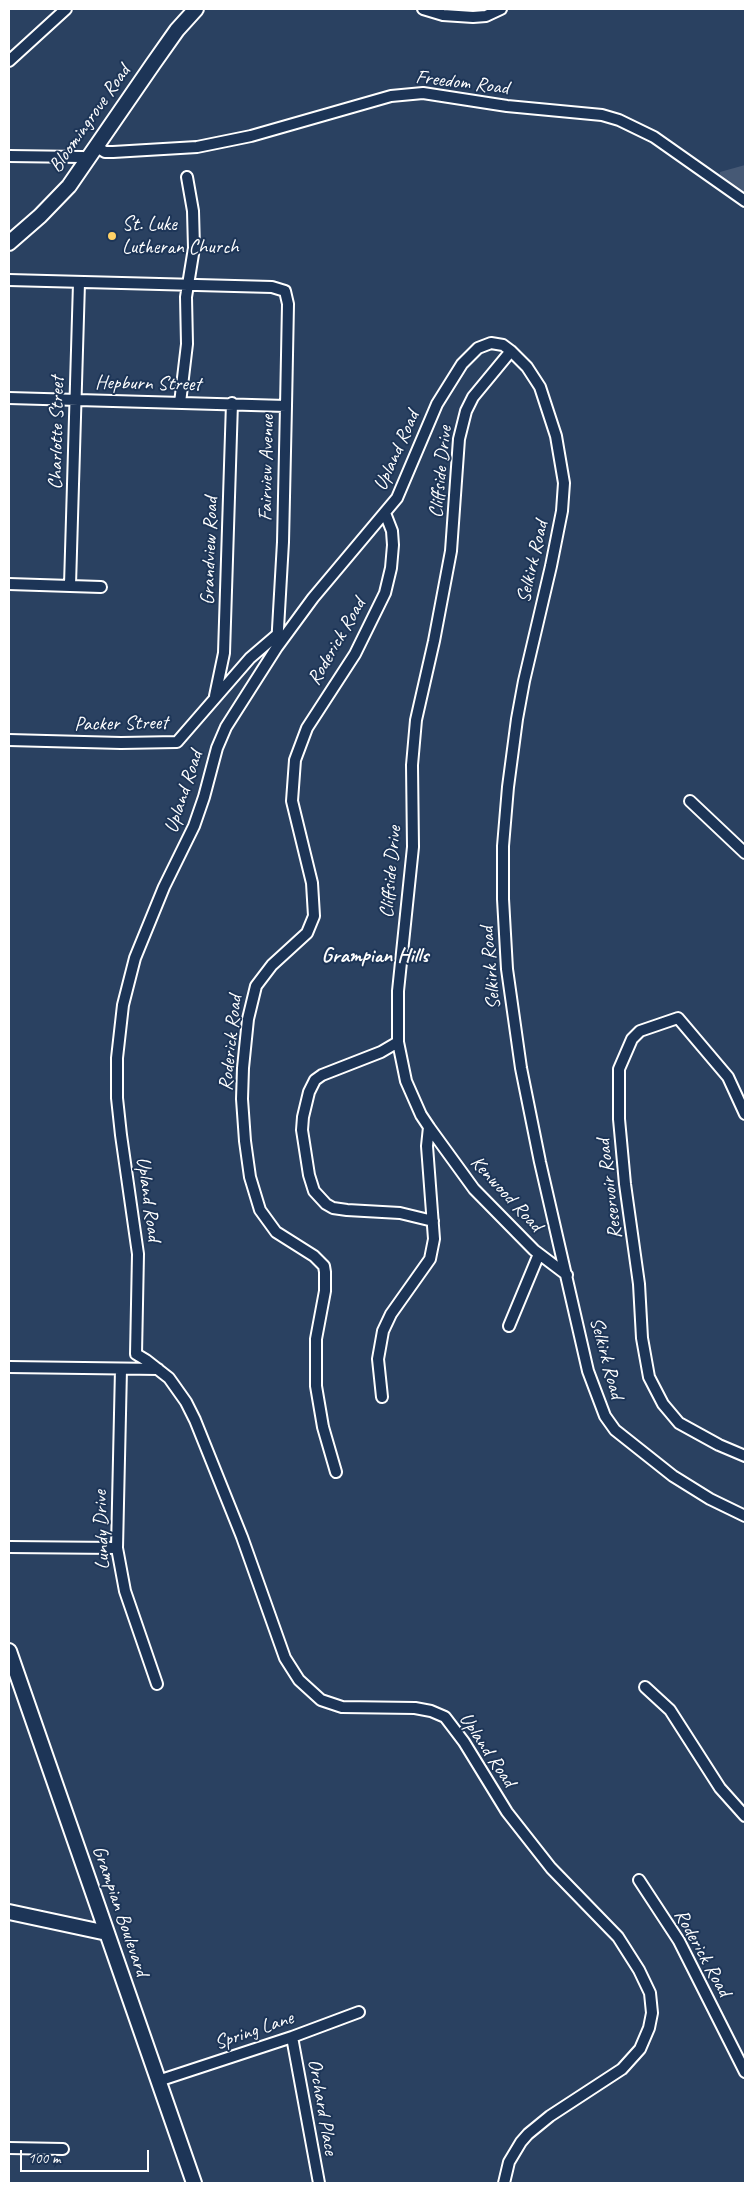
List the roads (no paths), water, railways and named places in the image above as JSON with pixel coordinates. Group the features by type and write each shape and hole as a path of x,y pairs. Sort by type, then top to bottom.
{"street":[{"path":"9,61 66,9"},
{"name":"Bloomingrove Road","path":"9,243 56,200 97,147 177,30 196,9"},
{"path":"423,9 443,15 473,17 486,16 501,9"},
{"name":"Freedom Road","path":"97,147 105,152 197,147 251,136 391,96 423,93 507,106 602,115 619,120 654,137 745,201"},
{"path":"9,156 88,158"},
{"path":"180,403 187,344 186,297 194,248 193,210 187,177"},
{"path":"9,280 188,286"},
{"name":"Charlotte Street","path":"70,585 79,283"},
{"name":"Fairview Avenue","path":"188,286 272,287 284,291 288,304 283,542 277,646"},
{"name":"Upland Road","path":"504,2183 509,2162 528,2134 550,2116 622,2069 640,2049 649,2028 652,2013 647,1984 610,1926 551,1868 507,1812 464,1742 445,1718 431,1711 415,1708 359,1708 334,1704 317,1697 299,1680 285,1658 276,1638 242,1537 195,1420 178,1390 158,1369 136,1354 138,1254 117,1098 117,1058 121,1015 136,958 147,926 194,826 217,748 243,698 277,646 325,581 385,513 404,484 439,399 462,364 478,348 485,345 498,343 511,351"},
{"name":"Cliffside Drive","path":"429,1128 420,1115 406,1081 398,1042 398,991 413,847 412,766 416,720 434,641 451,551 459,439 466,412 473,397 511,351"},
{"name":"Selkirk Road","path":"511,351 527,367 540,387 556,436 564,483 562,511 552,566 524,681 517,719 505,814 503,899 507,969 521,1068 540,1162 568,1275 588,1371 598,1402 610,1424 639,1450 673,1476 710,1499 745,1516"},
{"name":"Hepburn Street","path":"9,398 286,406"},
{"name":"Grandview Road","path":"214,700 224,653 232,403"},
{"name":"Roderick Road","path":"336,1472 323,1427 316,1386 316,1339 324,1290 324,1266 314,1256 276,1232 260,1210 250,1177 245,1141 242,1099 244,1059 248,1019 256,986 272,965 307,933 314,916 312,882 292,801 295,760 311,722 355,654 385,593 391,568 393,545 392,531 385,513"},
{"path":"9,584 70,585 101,588"},
{"name":"Packer Street","path":"9,740 121,743 177,742 179,737 250,658 278,634"},
{"path":"690,801 745,853"},
{"name":"Reservoir Road","path":"745,1114 728,1077 678,1018 640,1031 632,1039 619,1069 619,1119 625,1184 640,1284 642,1338 649,1377 663,1404 679,1422 719,1445 745,1456"},
{"path":"398,1042 381,1052 322,1075 315,1080 309,1092 302,1130 309,1175 314,1191 320,1200 333,1208 400,1213 434,1222"},
{"path":"382,1397 378,1359 383,1331 391,1314 430,1260 434,1239 428,1155 429,1128"},
{"name":"Kenwood Road","path":"429,1128 474,1189 539,1254 568,1275"},
{"path":"509,1326 539,1254"},
{"path":"9,1368 158,1369"},
{"name":"Lundy Drive","path":"121,1368 118,1548 125,1591 157,1684"},
{"path":"9,1547 118,1548"},
{"name":"Grampian Boulevard","path":"9,1651 194,2183"},
{"path":"644,1687 670,1710 720,1788 745,1816"},
{"name":"Roderick Road","path":"639,1880 678,1941 745,2072"},
{"path":"9,1912 107,1932"},
{"name":"Spring Lane","path":"158,2081 292,2037 359,2012"},
{"name":"Orchard Place","path":"292,2037 319,2183"},
{"path":"9,2148 63,2149"}],"place":[{"name":"St. Luke Lutheran Church","path":"112,236"}],"district":[{"name":"Grampian Hills","path":"375,956"}]}
